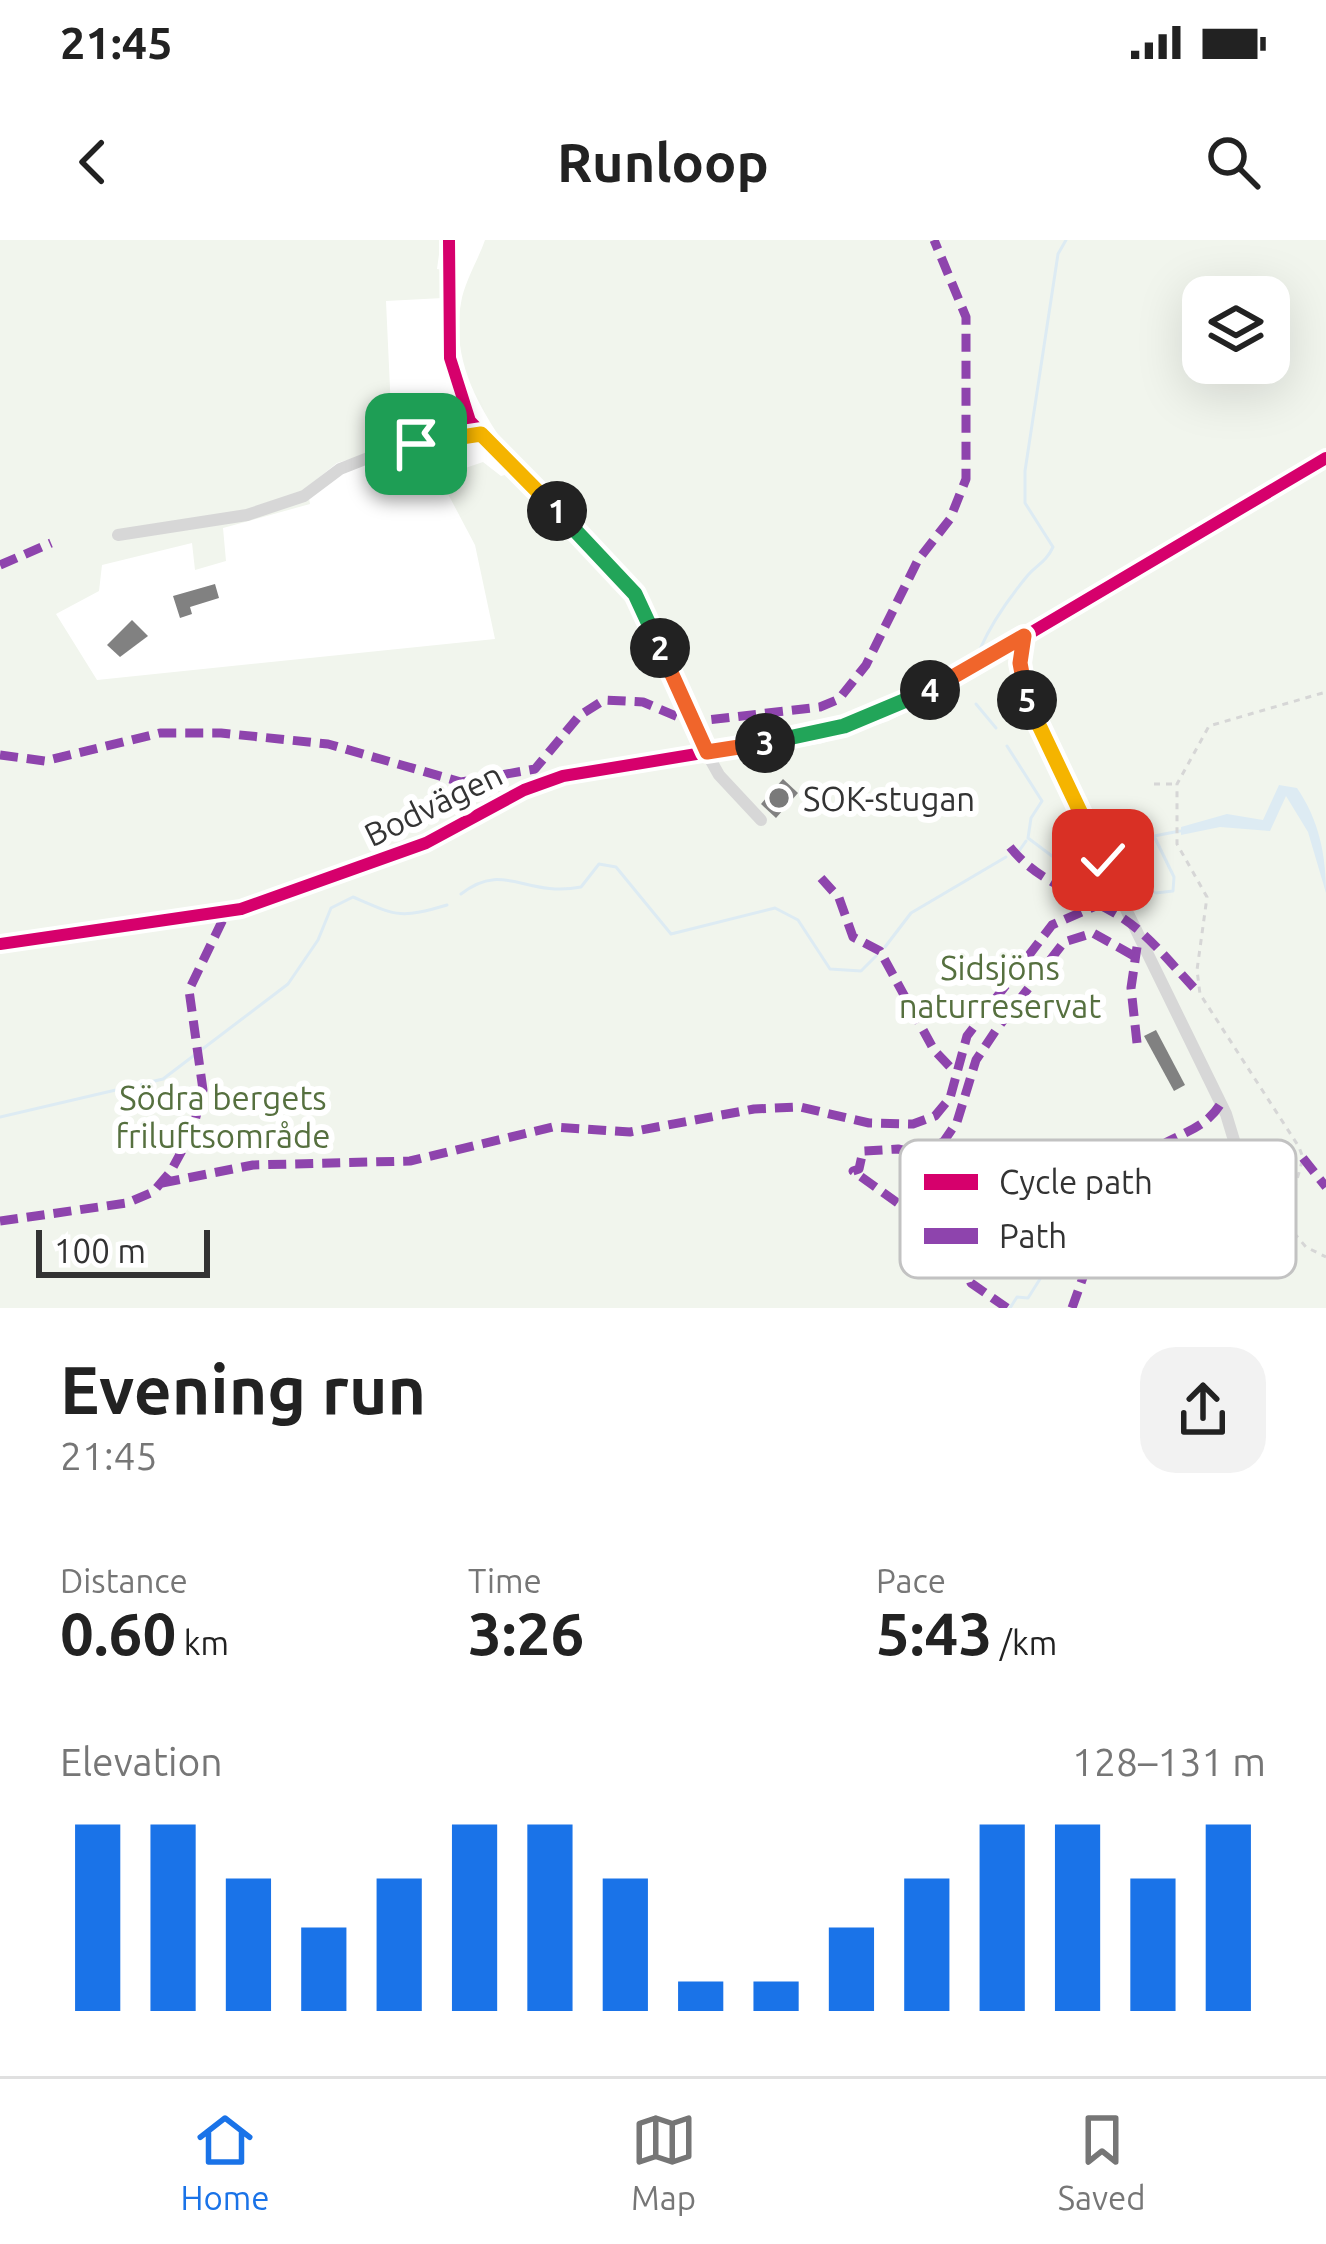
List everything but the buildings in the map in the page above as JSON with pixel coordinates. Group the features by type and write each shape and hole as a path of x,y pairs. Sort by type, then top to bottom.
{"street":[{"path":"448,240 450,358 470,422 635,594 707,752 739,801 761,820"},
{"path":"118,535 247,514 304,496 340,469 373,456 481,434"},
{"name":"Bodvägen","path":"0,944 241,909 427,843 537,784 589,770 844,726 961,674 1326,458"},
{"path":"1024,636 1021,680 1031,715 1226,1114 1234,1140"}],"path":[{"path":"1296,1140 1201,994 1197,970 1207,897 1178,844 1177,784 1209,726 1326,692"},
{"path":"1154,784 1177,784"},
{"path":"1296,1141 1303,1158 1296,1187"},
{"path":"1296,1233 1306,1247 1326,1257"}],"green space":[{"name":"Sidsjöns naturreservat","path":"0,240 441,240 437,269 443,270 443,298 386,301 391,410 419,409 450,394 460,427 337,463 307,487 310,504 223,528 226,561 195,570 192,543 102,565 99,591 56,614 97,680 495,639 475,545 439,477 483,462 501,476 523,470 474,393 461,350 463,295 485,240 1326,240 1326,1308 0,1308"}],"shaded area":[{"path":"1279,785 1297,788 1311,813 1323,852 1326,893 1308,832 1286,796 1270,831 1220,827 1181,835 1181,827 1227,814 1263,820"}],"waterway":[{"path":"980,649 1008,601 1053,547 1025,503 1025,471 1058,254 1066,240"},
{"path":"976,704 996,728"},
{"path":"1007,746 1042,801 1031,818 1028,838 1072,871 1099,872"},
{"path":"1115,874 1156,893 1173,891 1174,877 1154,836 1180,831"},
{"path":"1017,854 1026,841"},
{"path":"885,947 911,913 1006,857"},
{"path":"461,894 490,880 545,888 581,887 599,864 616,867 671,934 775,908 798,920 830,969 861,971 876,956"},
{"path":"0,1117 163,1079 288,984 318,940 331,908 353,897 398,913 447,905"},
{"path":"1010,1308 1017,1297 1028,1298 1040,1278"}],"marked path":[{"path":"0,755 45,761 160,733 221,733 328,744 461,782 535,769 579,716 604,700 643,702 690,722 820,707 839,699 866,665 918,560 950,519 966,479 966,317 934,240"},
{"path":"0,565 51,543"},
{"path":"1010,847 1045,877 1136,928 1200,994"},
{"path":"821,878 839,898 853,937 880,951 934,1050 954,1071"},
{"path":"162,1183 253,1165 410,1161 553,1127 630,1132 754,1109 800,1107 869,1123 913,1124 935,1116 950,1098 967,1036 1052,925 1098,905"},
{"path":"0,1221 127,1203 153,1192 171,1171 192,1132 203,1090 189,990 227,911"},
{"path":"945,1140 957,1122 976,1060 1064,942 1093,933 1134,956"},
{"path":"1137,947 1131,988 1137,1043"},
{"path":"1170,1140 1203,1122 1221,1103"},
{"path":"900,1149 863,1151 859,1169 853,1171 900,1205"},
{"path":"1303,1158 1326,1187"},
{"path":"970,1278 1007,1308"},
{"path":"1072,1308 1083,1278"}],"cycle path":[{"path":"449,240 450,358 470,421 635,594 707,752"},
{"path":"0,944 241,909 426,843 524,790 563,776 818,734 884,712 961,674 1326,458"}],"place":[{"name":"SOK-stugan","path":"779,798"}],"route":[{"path":"416,444 481,434 605,560 635,594 707,752 818,734 884,712 1024,636 1021,680 1031,715 1103,860"}],"park label":[{"name":"Södra bergets friluftsområde","path":"223,1116"}]}
